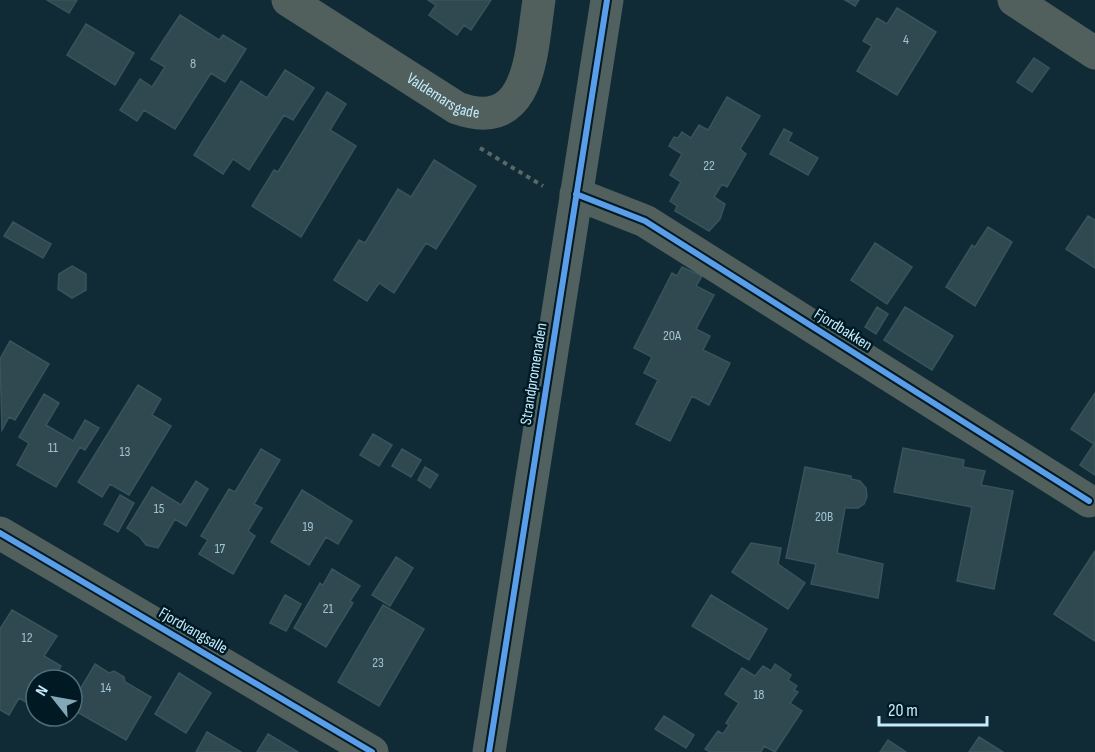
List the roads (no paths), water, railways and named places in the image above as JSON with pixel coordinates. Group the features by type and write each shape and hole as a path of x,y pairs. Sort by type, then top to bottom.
{"street":[{"name":"Valdemarsgade","path":"288,0 457,108 473,114 489,115 502,110 516,98 526,79 539,0"},
{"name":"Strandpromenaden","path":"489,752 607,0"},
{"path":"1014,0 1095,53"},
{"name":"Fjordbakken","path":"576,195 645,221 1089,501"},
{"name":"Fjordvangsalle","path":"0,533 372,752"}]}
